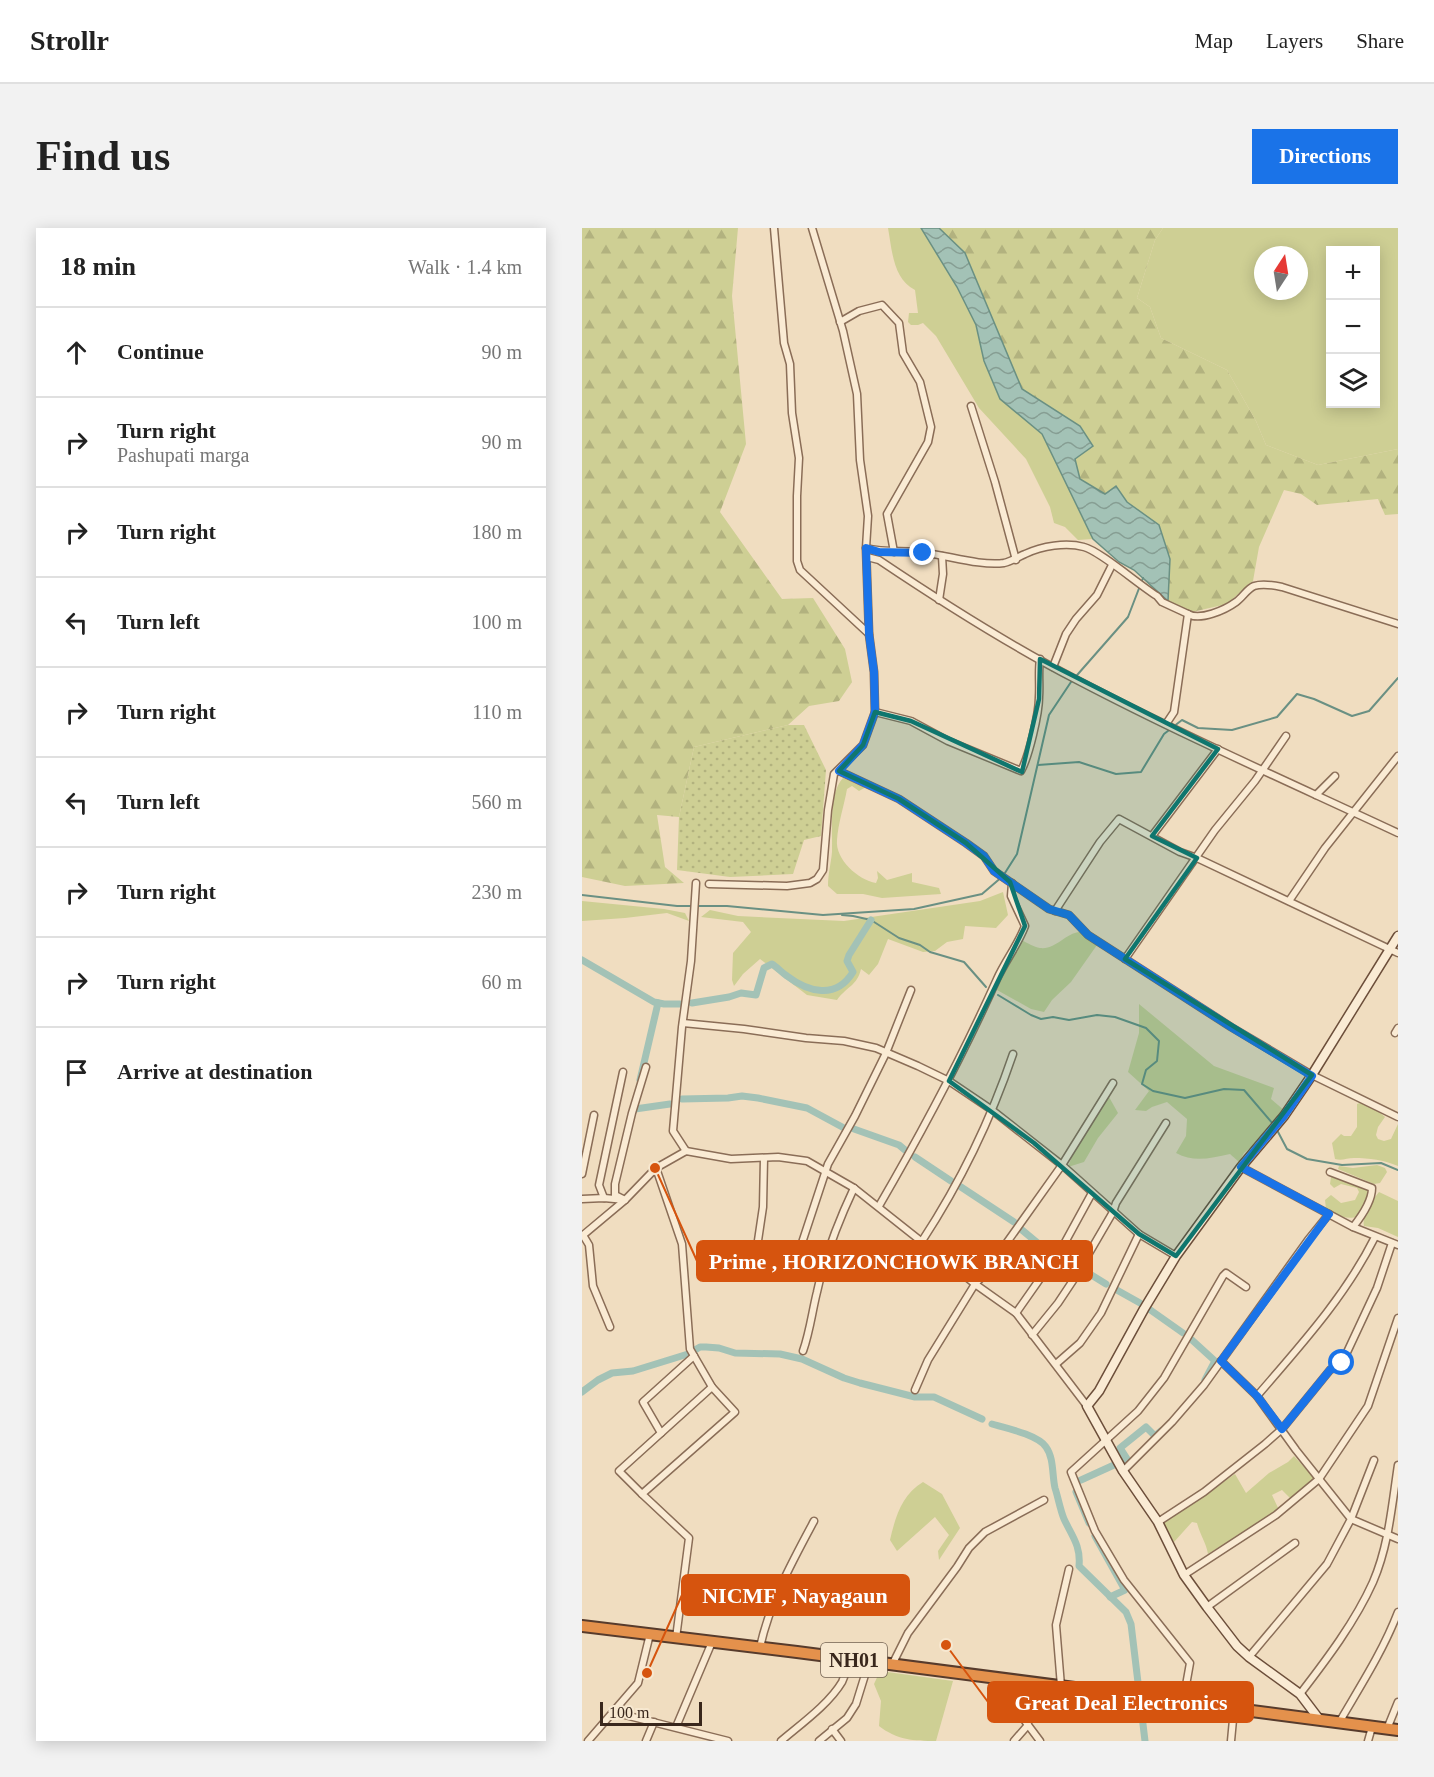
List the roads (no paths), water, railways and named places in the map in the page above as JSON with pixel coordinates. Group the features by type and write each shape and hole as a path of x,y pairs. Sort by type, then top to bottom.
{"highway":[{"name":"NH01","path":"582,1626 1392,1729"}],"street":[{"path":"774,228 784,343 790,364 792,413 799,458 797,561 800,570 869,634"},
{"path":"709,884 787,886 810,883 817,879 823,870 834,774 863,745 875,712 874,672 869,634 866,548 868,516 860,460 857,394 840,322 812,228"},
{"path":"840,322 859,310 882,305 899,323 903,353 920,382 926,404 931,427 928,442 887,514 894,552"},
{"path":"971,406 1016,560"},
{"path":"866,548 879,552 1002,563 1016,560 1039,549 1071,545 1086,547 1157,596 1162,602 1194,616 1206,615 1230,606 1252,587 1263,584 1282,587 1398,624"},
{"path":"879,552 883,563"},
{"path":"867,556 875,557 968,618 1076,680 1262,771 1398,833"},
{"path":"939,600 943,574 942,556"},
{"path":"1053,667 1066,634 1097,595 1112,565"},
{"path":"1167,725 1174,712 1188,614"},
{"path":"875,712 911,722 948,741 1022,771 1039,699 1040,659"},
{"path":"1125,959 1215,830 1262,771 1286,736"},
{"path":"1152,836 1218,749"},
{"path":"1289,901 1325,848 1398,756"},
{"path":"839,771 899,799 984,856 994,871 1055,911 1069,915 1088,935 1231,1027 1312,1076 1398,1117"},
{"path":"1316,795 1335,776"},
{"path":"1055,911 1100,842 1119,819 1180,852 1398,953"},
{"path":"686,1151 673,1131 696,883"},
{"path":"879,1206 949,1081 999,974 1025,926 1011,896 1012,883"},
{"path":"1087,1406 1099,1391 1176,1256 1312,1076 1398,936"},
{"path":"794,1267 825,1173 886,1053 911,990"},
{"path":"683,1023 844,1041 876,1048 949,1081 992,1110 1062,1165 1139,1234 1176,1256"},
{"path":"922,1241 947,1202 992,1110 1013,1054"},
{"path":"626,1200 615,1195 615,1184 646,1067"},
{"path":"604,1198 599,1185 622,1072"},
{"path":"915,1389 928,1360 975,1284 1062,1165 1113,1083"},
{"path":"582,1174 594,1115"},
{"path":"1032,1335 1074,1280 1116,1203 1166,1123"},
{"path":"610,1327 593,1286 589,1245 583,1236 626,1200 656,1168 686,1151 731,1159 778,1157 807,1161 854,1188 879,1206 975,1284 1016,1313 1087,1406 1123,1471 1158,1522 1184,1575 1207,1607 1237,1646 1249,1658 1300,1694 1319,1719"},
{"path":"756,1254 763,1207 764,1158"},
{"path":"1158,1522 1204,1492 1282,1429 1330,1370 1342,1363 1395,1244 1353,1227 1241,1167"},
{"path":"642,1494 735,1412 712,1387 693,1353 682,1244 656,1168"},
{"path":"1330,1172 1372,1188 1373,1192 1368,1205 1353,1227"},
{"path":"803,1351 833,1233 854,1188"},
{"path":"1016,1313 1062,1245 1092,1193"},
{"path":"582,1199 626,1200"},
{"path":"1123,1471 1172,1422 1204,1385 1329,1214"},
{"path":"1056,1364 1080,1343 1101,1312 1139,1234"},
{"path":"1257,1396 1325,1317 1375,1237"},
{"path":"1183,1702 1190,1663 1124,1580 1095,1531 1071,1472 1138,1411 1164,1378 1223,1276 1226,1273 1246,1287"},
{"path":"1184,1575 1276,1515 1319,1479 1368,1406 1398,1318"},
{"path":"661,1433 643,1402 693,1353"},
{"path":"1221,1361 1257,1396 1296,1450 1351,1519 1398,1539"},
{"path":"676,1638 689,1538 619,1471 712,1387"},
{"path":"1249,1658 1328,1564 1351,1519 1374,1460"},
{"path":"1300,1694 1329,1656 1374,1580 1388,1534 1398,1464"},
{"path":"892,1665 908,1633 969,1548 985,1532 1044,1500"},
{"path":"760,1647 765,1622 779,1587 814,1521"},
{"path":"1207,1607 1295,1543"},
{"path":"1061,1686 1056,1624 1069,1569"},
{"path":"1340,1721 1371,1670 1398,1612"},
{"path":"588,1741 638,1683 650,1634"},
{"path":"676,1727 712,1642"},
{"path":"781,1741 832,1694 842,1682 850,1659"},
{"path":"819,1741 847,1718 856,1704 869,1662"},
{"path":"1040,1684 1025,1721 1040,1741"},
{"path":"1392,1729 1398,1702"},
{"path":"1231,1741 1234,1709"},
{"path":"613,1712 728,1741"},
{"path":"645,1741 654,1722"},
{"path":"1014,1741 1028,1725"},
{"path":"1368,1741 1372,1727"},
{"path":"832,1729 841,1741"}],"water":[{"path":"921,228 939,228 965,253 1022,389 1080,426 1093,446 1075,459 1080,479 1105,494 1116,486 1127,502 1159,525 1170,559 1168,601 1134,570 1119,562 1093,539 1042,434 1000,399 984,361 976,325 957,287"}],"waterway":[{"path":"582,895 677,906 727,906 823,915 914,909 982,894 1003,876 1017,854 1049,715 1071,682 1128,617 1143,578"},
{"path":"1038,765 1079,762 1116,774 1141,772 1164,734 1182,720 1198,728 1232,730 1277,717 1297,694 1352,716 1369,711 1398,678"},
{"path":"842,915 871,920 899,938 920,945 930,952 964,962 986,987"},
{"path":"692,1003 741,993 756,995 764,968 772,964 795,982 804,986 822,990 838,987 853,972 847,961 849,955 871,920"},
{"path":"582,960 654,1002 680,1004"},
{"path":"998,995 1041,1019 1053,1017 1069,1020 1097,1015 1115,1017 1146,1028 1159,1041 1157,1061 1146,1070 1142,1084 1153,1091 1185,1098 1224,1089 1244,1090 1273,1124"},
{"path":"640,1080 658,1003"},
{"path":"682,1099 742,1096 758,1098 807,1108 844,1128"},
{"path":"635,1109 670,1104"},
{"path":"854,1129 899,1145 905,1150"},
{"path":"1277,1130 1287,1149 1307,1159 1342,1165 1381,1163 1398,1170"},
{"path":"915,1157 951,1181"},
{"path":"961,1187 1014,1222"},
{"path":"1022,1230 1046,1250 1054,1251"},
{"path":"1061,1257 1075,1266"},
{"path":"1085,1271 1106,1284"},
{"path":"1115,1289 1140,1303"},
{"path":"1149,1309 1183,1333"},
{"path":"1192,1340 1215,1361 1205,1380"},
{"path":"582,1392 612,1373 633,1371 688,1354 700,1347 706,1347 735,1353 780,1354 802,1359 860,1383 915,1397 934,1397 982,1419"},
{"path":"992,1424 1036,1439 1049,1451 1055,1488 1061,1511 1077,1547 1079,1566 1126,1612 1131,1624 1145,1741"},
{"path":"1124,1461 1127,1459 1120,1448 1146,1427 1155,1436 1161,1431"},
{"path":"1081,1480 1114,1465"},
{"path":"1076,1492 1089,1523"},
{"path":"1095,1536 1125,1590 1110,1597"}],"place":[{"name":"Prime , HORIZONCHOWK BRANCH","path":"655,1168"},
{"name":"Great Deal Electronics","path":"946,1645"},
{"name":"NICMF , Nayagaun","path":"647,1673"}]}
